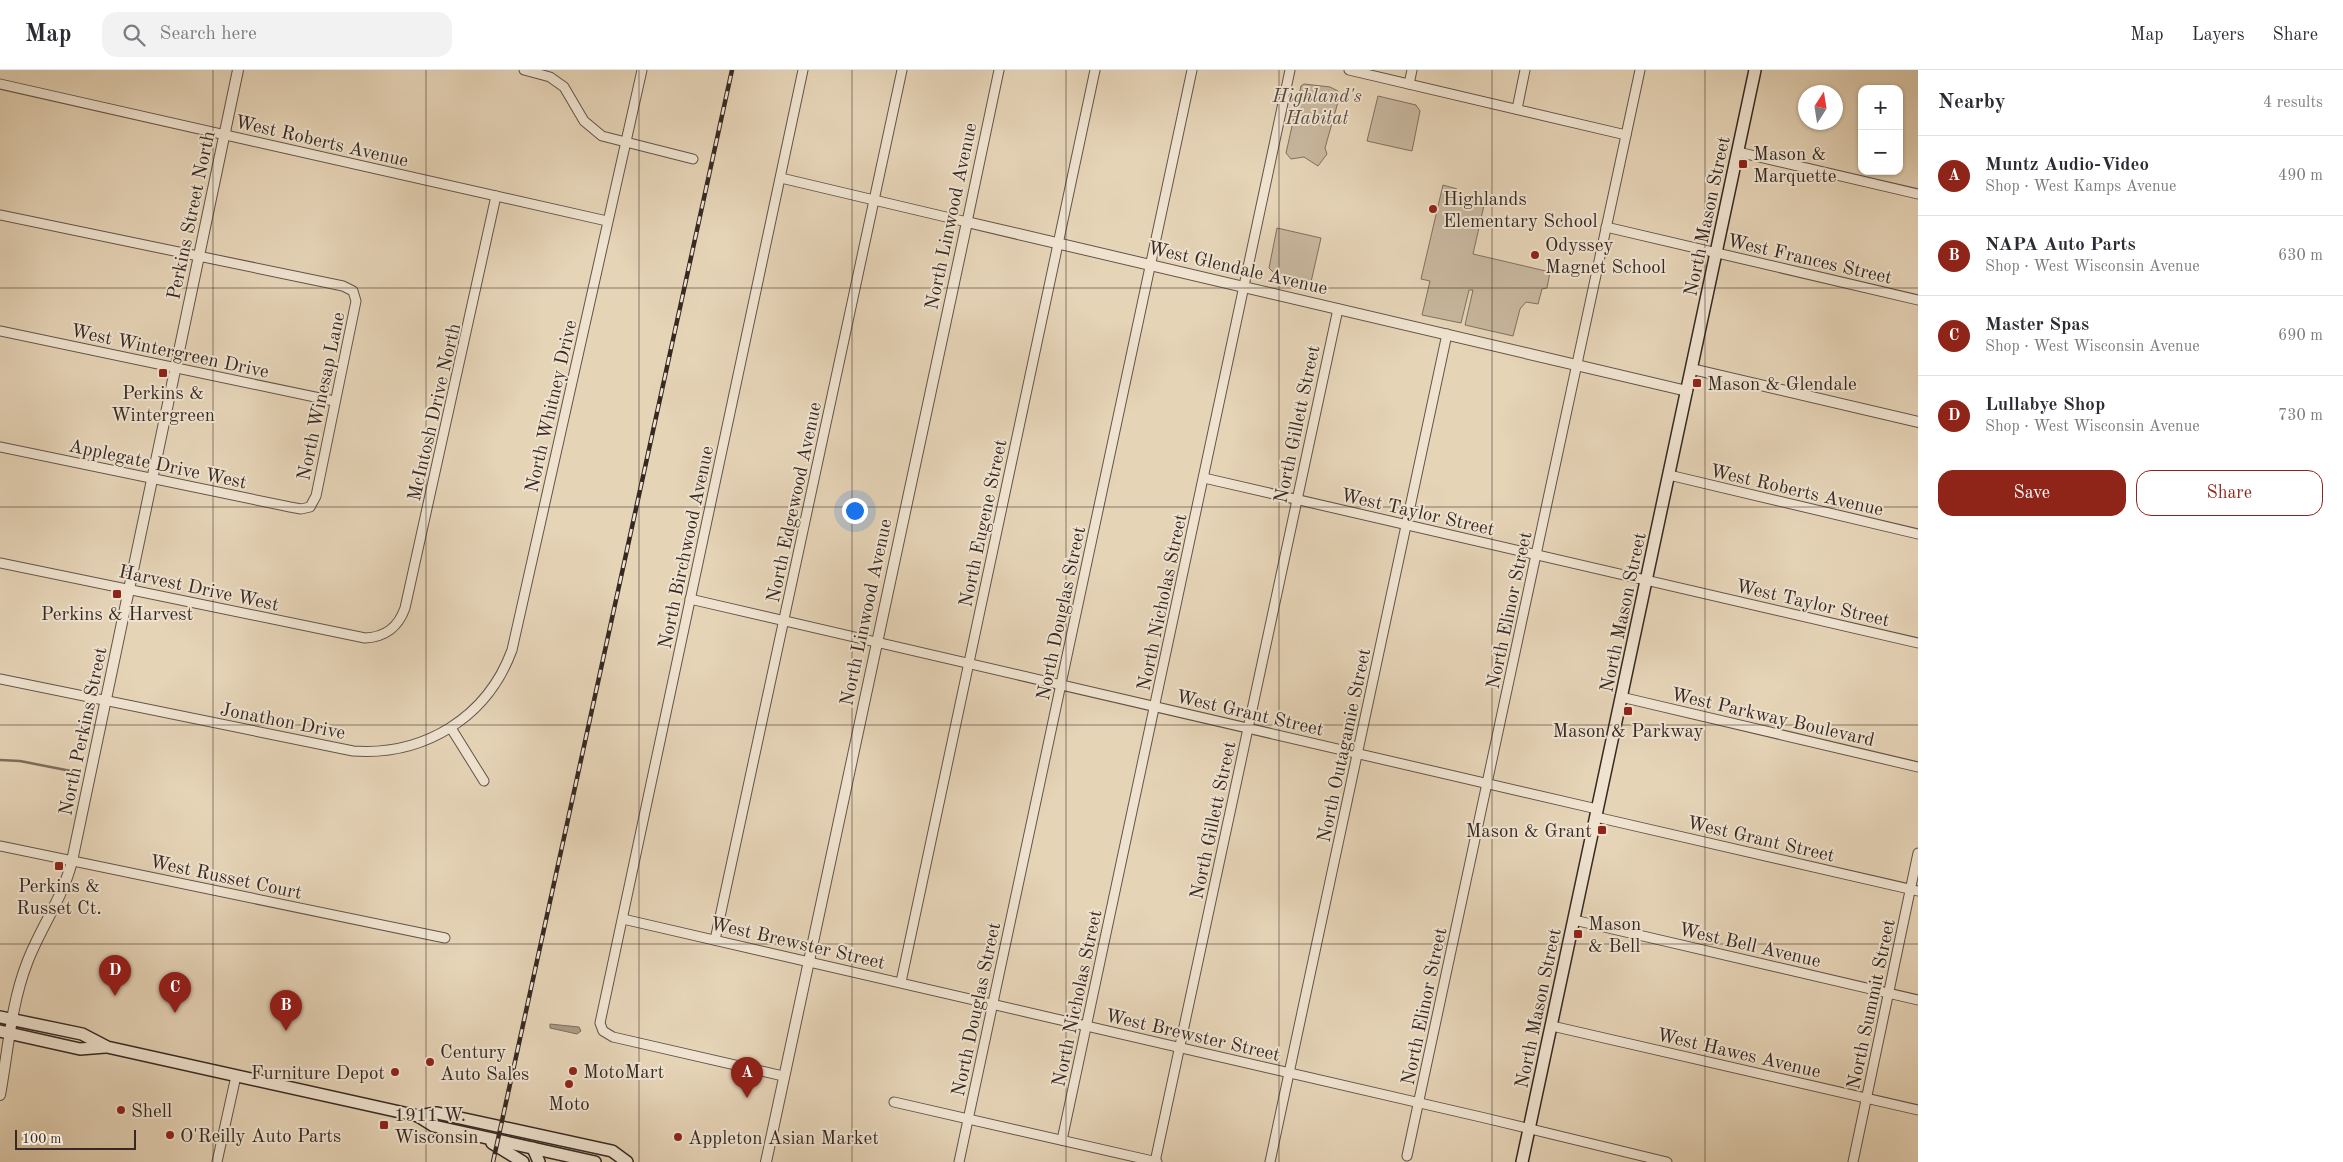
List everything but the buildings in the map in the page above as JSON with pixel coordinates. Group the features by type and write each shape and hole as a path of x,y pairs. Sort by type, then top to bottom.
{"main road":[{"name":"North Mason Street","path":"1522,1162 1755,70"},
{"path":"0,1016 82,1034 107,1047 418,1116 434,1126 595,1162"},
{"path":"6,1032 80,1049 107,1047"},
{"path":"418,1116 437,1112 612,1151 623,1162"},
{"path":"482,1137 524,1162 532,1148 534,1134"},
{"path":"565,1155 577,1153 590,1155 594,1147"},
{"path":"532,1148 539,1162"}],"street":[{"name":"Perkins Street North","path":"176,367 238,70"},
{"path":"524,70 542,74 557,81 570,94 584,121 602,136 693,159"},
{"name":"North Whitney Drive","path":"451,728 469,714 486,696 501,675 512,650 642,70"},
{"name":"North Birchwood Avenue","path":"783,1076 614,1037 603,1031 600,1023 804,70"},
{"name":"North Edgewood Avenue","path":"716,940 902,70"},
{"name":"North Linwood Avenue","path":"766,1162 999,70"},
{"name":"North Eugene Street","path":"901,982 1095,70"},
{"name":"North Douglas Street","path":"959,1162 1192,70"},
{"name":"North Nicholas Street","path":"1062,1140 1290,70"},
{"path":"1349,70 1626,135"},
{"path":"1409,84 1412,70"},
{"path":"1517,109 1526,70"},
{"name":"North Elinor Street","path":"1407,1156 1640,70"},
{"name":"West Roberts Avenue","path":"0,84 607,221"},
{"path":"1738,152 1918,194"},
{"name":"West Glendale Avenue","path":"781,178 1687,391"},
{"name":"McIntosh Drive North","path":"391,630 402,616 410,589 496,196"},
{"path":"0,215 200,256"},
{"name":"West Frances Street","path":"1606,227 1918,300"},
{"name":"North Winesap Lane","path":"200,256 343,286 352,291 356,296 316,496 310,507"},
{"name":"North Gillett Street","path":"1156,1162 1338,309"},
{"name":"West Wintergreen Drive","path":"0,331 334,401"},
{"name":"North Outagamie Street","path":"1270,1162 1447,334"},
{"name":"North Perkins Street","path":"0,1095 6,1032 13,1020 28,961 64,889 72,862 176,367"},
{"path":"1692,368 1918,422"},
{"name":"Applegate Drive West","path":"0,447 290,507 301,509 310,507"},
{"name":"West Roberts Avenue","path":"1669,475 1918,534"},
{"name":"West Taylor Street","path":"1204,478 1918,643"},
{"name":"Harvest Drive West","path":"0,563 365,638 383,635 391,630"},
{"name":"West Grant Street","path":"690,599 1357,753 1914,890"},
{"name":"Jonathon Drive","path":"0,679 353,751 382,751 414,745 451,728"},
{"name":"West Parkway Boulevard","path":"1621,697 1918,767"},
{"path":"451,728 484,781"},
{"name":"West Russet Court","path":"0,846 445,938"},
{"name":"North Summit Street","path":"1853,1162 1889,993 1914,890 1918,853"},
{"name":"West Brewster Street","path":"622,919 1419,1102 1667,1162"},
{"name":"West Bell Avenue","path":"1574,920 1918,1000"},
{"name":"West Hawes Avenue","path":"1552,1026 1918,1110"},
{"path":"217,1162 236,1076"},
{"path":"894,1102 1156,1162"}],"green space":[{"name":"Highland's Habitat","path":"1304,84 1330,87 1338,91 1338,102 1325,148 1327,154 1318,166 1304,157 1291,159 1286,153 1301,86"},
{"path":"1378,96 1416,105 1420,111 1412,151 1367,141"},
{"path":"1443,185 1457,189 1455,196 1480,202 1481,200 1485,201 1473,254 1550,272 1547,288 1542,289 1538,304 1526,302 1520,309 1513,336 1465,325 1473,290 1469,290 1461,323 1422,315 1430,281 1421,279"},
{"path":"1277,228 1321,238 1311,282 1275,274 1269,268"}],"shaded area":[{"path":"550,1024 579,1027 581,1031 577,1034 550,1028"}],"waterway":[{"path":"0,760 20,761 71,771"}],"railway":[{"path":"493,1162 732,70"}],"place":[{"name":"Mason & Marquette","path":"1743,164"},
{"name":"Highlands Elementary School","path":"1433,209"},
{"name":"Odyssey Magnet School","path":"1535,255"},
{"name":"Perkins & Wintergreen","path":"163,373"},
{"name":"Mason & Glendale","path":"1697,383"},
{"name":"Perkins & Harvest","path":"117,594"},
{"name":"Mason & Parkway","path":"1628,711"},
{"name":"Mason & Grant","path":"1602,830"},
{"name":"Perkins & Russet Ct.","path":"59,866"},
{"name":"Mason & Bell","path":"1578,934"},
{"name":"Lullabye Shop","path":"115,996"},
{"name":"Master Spas","path":"175,1013"},
{"name":"NAPA Auto Parts","path":"286,1031"},
{"name":"Century Auto Sales","path":"430,1062"},
{"name":"MotoMart","path":"573,1071"},
{"name":"Furniture Depot","path":"395,1072"},
{"name":"Moto","path":"569,1084"},
{"name":"Muntz Audio-Video","path":"747,1098"},
{"name":"Shell","path":"121,1110"},
{"name":"1911 W. Wisconsin","path":"384,1125"},
{"name":"O'Reilly Auto Parts","path":"170,1135"},
{"name":"Appleton Asian Market","path":"678,1137"}]}
